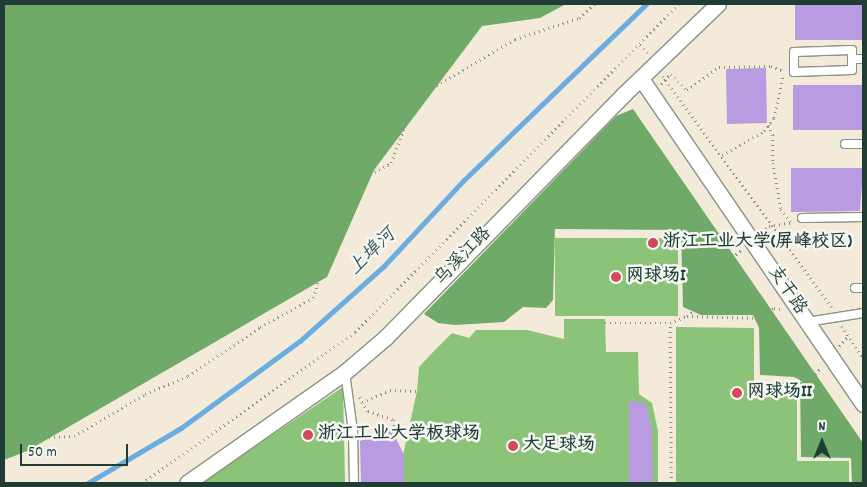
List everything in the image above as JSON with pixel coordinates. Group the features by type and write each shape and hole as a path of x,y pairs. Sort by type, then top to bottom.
{"street":[{"name":"乌溪江路","path":"187,483 345,372 386,337 718,4"},
{"name":"支干路","path":"642,80 863,404"}],"lane":[{"path":"852,50 852,59 852,70 794,72 794,52 852,50"},
{"path":"852,59 863,59"},
{"path":"845,144 863,144"},
{"path":"802,218 863,217"},
{"path":"807,322 863,314"},
{"path":"345,372 353,431 354,483"}],"path":[{"path":"4,439 74,436 145,394 188,376 260,327 313,298 348,186 390,163 415,98 515,39 580,18 594,4"},
{"path":"142,483 355,332 679,4"},
{"path":"658,63 665,80 722,155 769,226 863,358"},
{"path":"671,74 687,90 719,67 771,66 784,71 794,72"},
{"path":"722,155 764,131 769,125 774,118 784,71"},
{"path":"769,125 773,135 773,163 781,210 793,223"},
{"path":"769,226 793,223 802,218"},
{"path":"606,323 670,323 688,316 704,303 728,260 737,254"},
{"path":"688,316 760,318 774,308"},
{"path":"670,323 671,483"},
{"path":"362,402 390,390 417,391"},
{"path":"358,395 368,411 394,420 396,438"}],"green space":[{"path":"4,4 566,4 540,18 482,26 374,170 327,277 27,451 4,460"},
{"path":"633,109 863,443 863,483 852,483 851,458 801,457 800,380 794,377 760,375 759,328 753,315 701,315 683,307 681,230 555,229 553,300 546,308 523,307 504,322 455,325 438,323 424,314 616,116"},
{"name":"网球场I","path":"555,238 678,238 678,316 555,316"},
{"path":"564,319 605,319 606,352 638,352 639,394 652,403 658,431 658,483 404,483 403,455 417,391 419,367 434,351 452,333 469,338 476,330 527,330 564,339"},
{"path":"676,327 754,328 754,382 797,382 797,461 849,461 849,483 676,483"},
{"name":"浙江工业大学板球场","path":"343,387 345,483 201,483"}],"building":[{"path":"795,4 863,4 863,40 795,40"},
{"path":"766,68 767,123 727,124 726,69"},
{"path":"793,85 863,85 862,130 793,130"},
{"path":"791,168 863,168 860,211 791,212"},
{"path":"629,401 646,403 652,431 653,483 629,483"},
{"path":"391,428 404,455 404,483 361,483 360,441"}],"waterway":[{"name":"上埠河","path":"88,483 181,428 300,341 384,266 464,180 646,4"}],"place":[{"name":"浙江工业大学(屏峰校区)","path":"653,243"},
{"name":"网球场I","path":"616,277"},
{"name":"网球场II","path":"737,393"},
{"name":"浙江工业大学板球场","path":"308,435"},
{"name":"大足球场","path":"513,446"}]}
